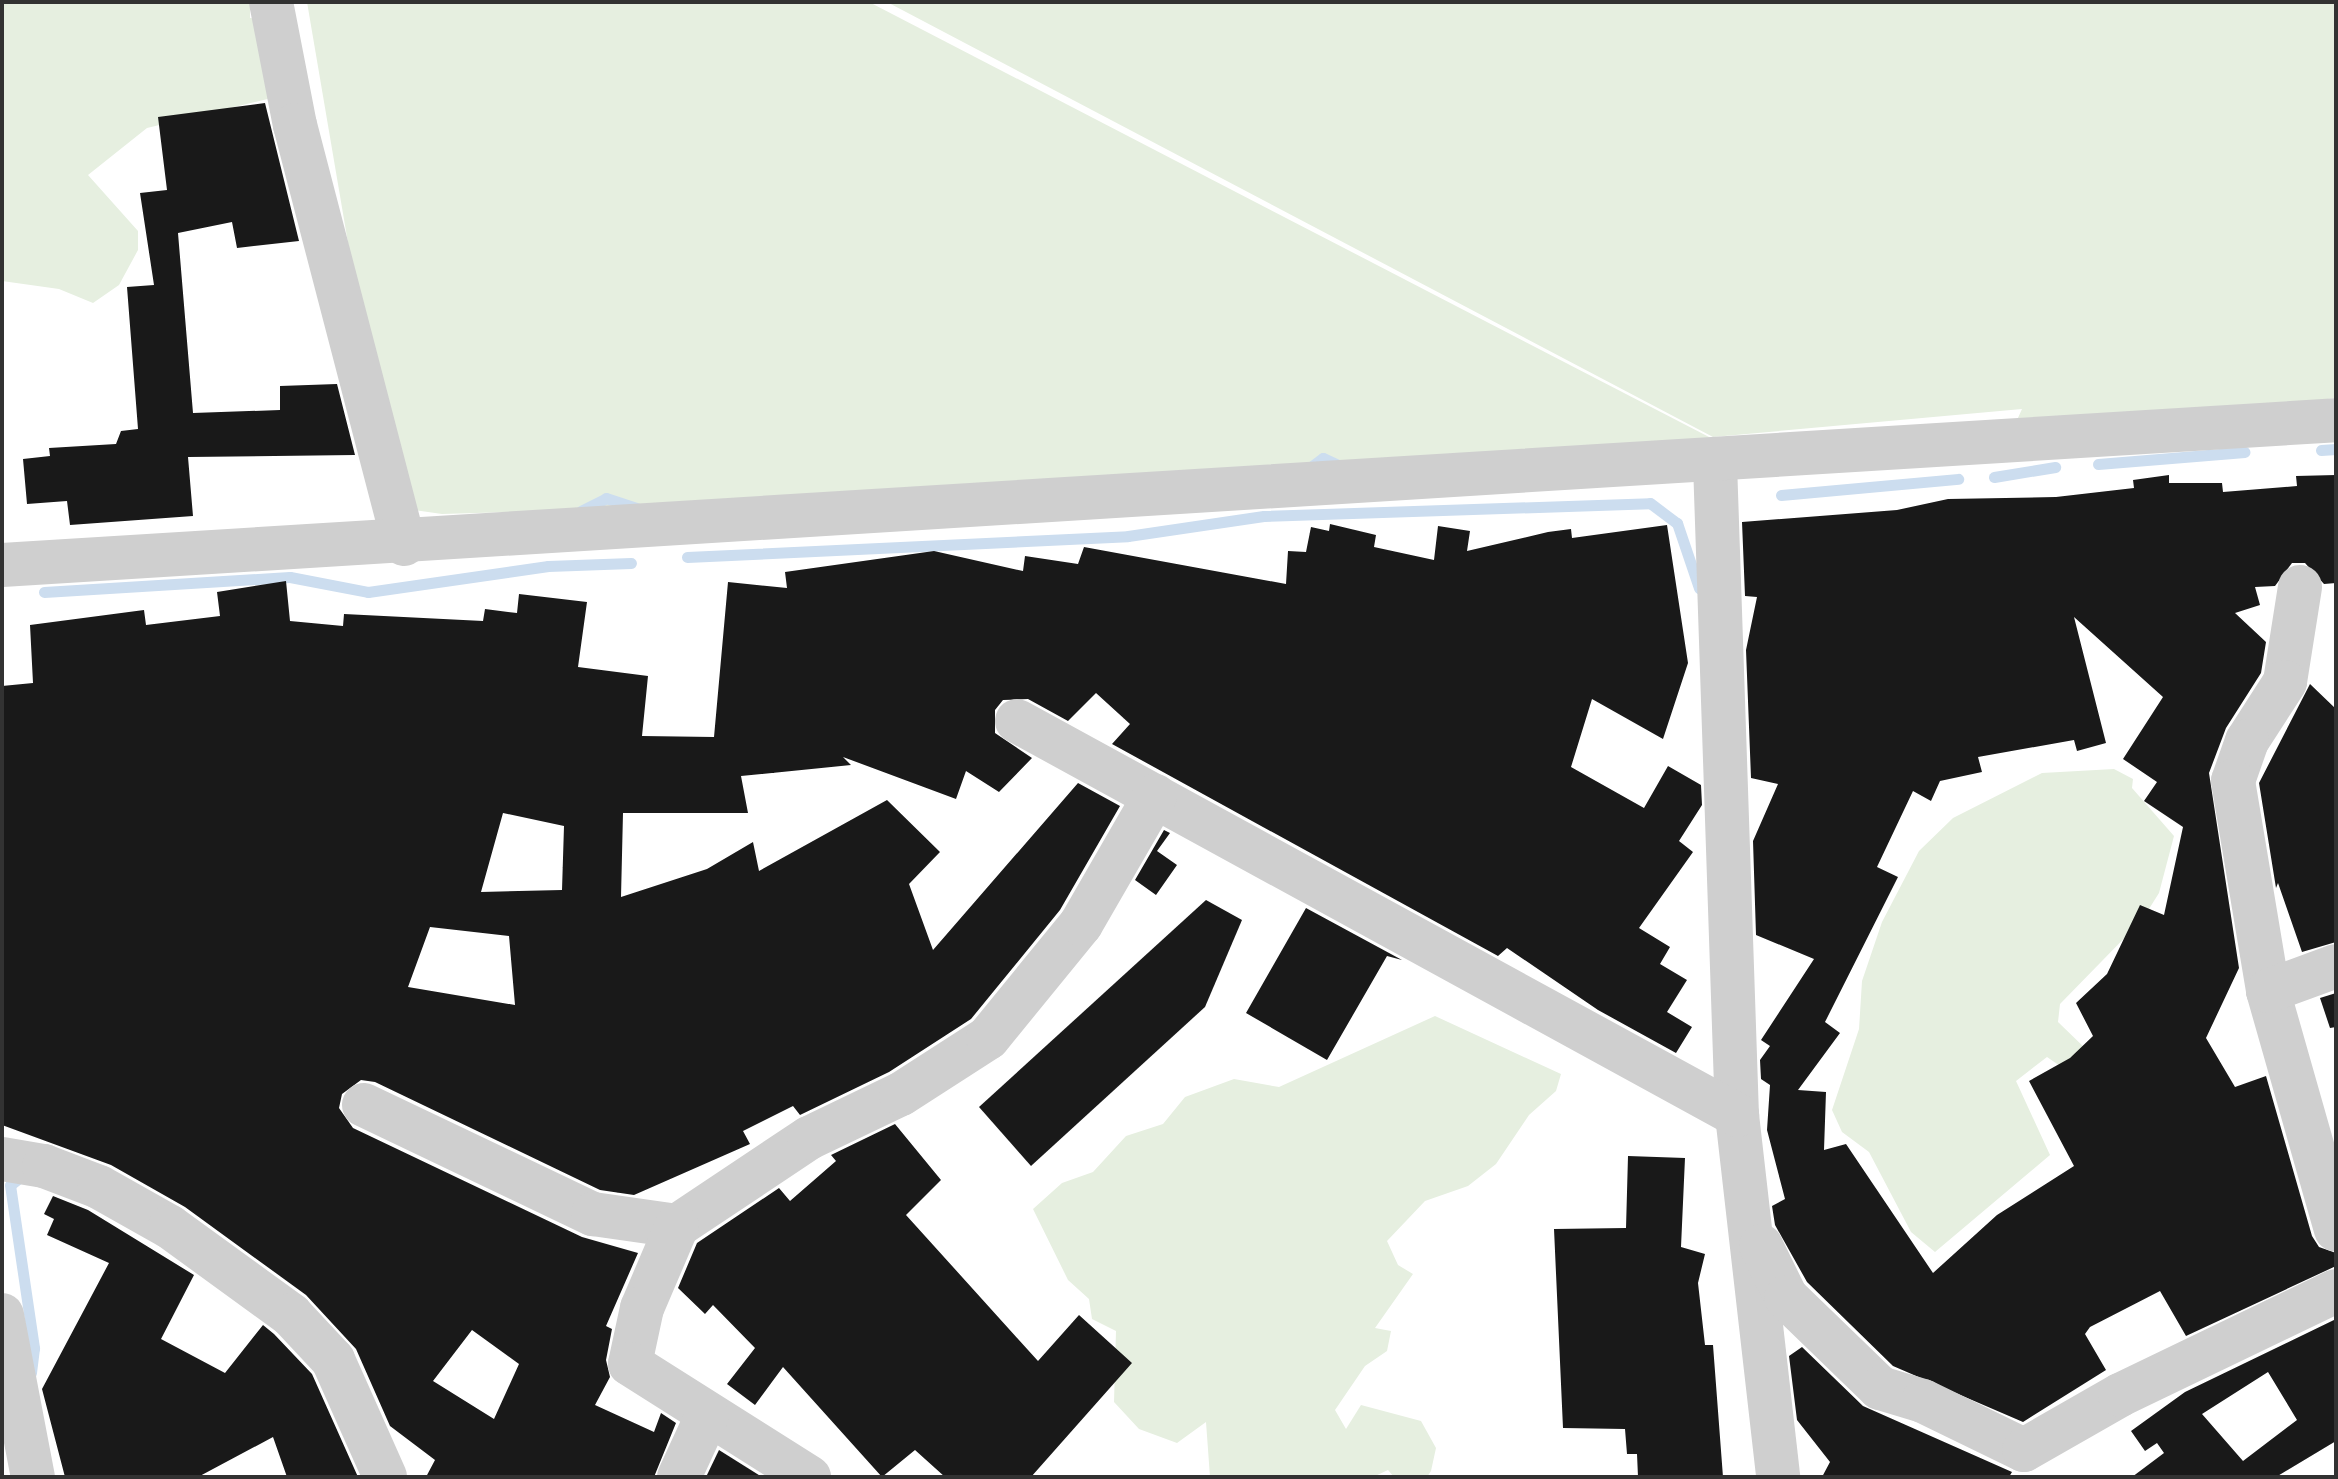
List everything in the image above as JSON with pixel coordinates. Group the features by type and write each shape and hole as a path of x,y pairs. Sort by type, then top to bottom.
{"street":[{"path":"271,2 295,125 404,544"},
{"path":"2,565 404,544 1715,463 2336,420"},
{"path":"1715,463 1737,1115 1746,1227 1778,1477"},
{"path":"2300,587 2285,682 2247,741 2233,781 2268,991 2336,1229"},
{"path":"1017,721 1401,929 1570,1029 1737,1115"},
{"path":"809,1477 707,1416 630,1364 642,1308 677,1226 809,1138 901,1094 988,1038 1081,924 1155,796"},
{"path":"2268,991 2336,966"},
{"path":"364,1105 593,1214 677,1226"},
{"path":"2,1159 44,1166 99,1187 170,1227 291,1315 333,1360 385,1477"},
{"path":"1746,1227 1758,1236 1786,1297 1880,1388 1923,1401 2024,1450 2120,1395 2336,1291"},
{"path":"2,1315 33,1477"},
{"path":"679,1477 707,1416"}],"green space":[{"path":"2,2 250,2 250,18 274,20 272,98 147,128 88,175 138,231 138,250 119,285 93,303 59,289 2,281"},
{"path":"307,2 869,2 1711,438 513,512 442,514 393,507"},
{"path":"887,2 2336,2 2336,398 2092,426 2013,429 2022,409 1713,437"},
{"path":"2114,769 2133,779 2132,788 2174,836 2159,893 2142,920 2060,1004 2058,1022 2087,1050 2066,1070 2047,1057 2016,1081 2050,1155 1935,1252 1911,1232 1869,1152 1842,1132 1832,1110 1859,1029 1862,981 1882,922 1919,851 1953,818 2042,773"},
{"path":"1435,1016 1561,1074 1556,1091 1529,1115 1496,1164 1468,1186 1425,1201 1387,1241 1398,1265 1413,1274 1375,1328 1391,1331 1387,1351 1365,1366 1335,1410 1346,1429 1361,1405 1421,1421 1436,1448 1431,1471 1427,1477 1394,1477 1388,1470 1373,1477 1210,1477 1206,1422 1177,1443 1139,1429 1114,1402 1116,1331 1092,1319 1089,1299 1068,1280 1033,1209 1062,1183 1093,1172 1126,1136 1163,1124 1185,1097 1234,1079 1279,1087"}],"building":[{"path":"265,103 299,241 237,248 232,222 178,233 193,413 280,410 280,386 337,384 355,455 188,457 193,516 70,525 67,501 27,504 23,459 50,456 49,448 116,444 121,431 138,429 127,287 154,285 140,193 167,190 158,117"},
{"path":"2169,475 2169,483 2222,483 2223,492 2297,486 2296,476 2336,475 2336,583 2324,584 2305,563 2292,563 2275,586 2255,587 2260,605 2235,613 2266,642 2261,673 2226,728 2209,773 2239,968 2206,1038 2235,1087 2266,1076 2312,1236 2319,1247 2336,1253 2336,1266 2186,1336 2160,1291 2090,1327 2085,1334 2106,1370 2023,1422 1893,1366 1807,1282 1775,1225 1772,1206 1785,1199 1767,1130 1770,1085 1761,1079 1760,1060 1770,1046 1761,1040 1814,959 1756,935 1753,841 1778,784 1751,778 1746,650 1757,597 1745,596 1742,522 1897,510 1948,499 2056,497 2134,488 2133,480","holes":["2074,617 2163,697 2123,759 2157,782 2144,801 2183,827 2164,915 2140,905 2107,974 2076,1003 2093,1036 2070,1058 2029,1081 2074,1166 1997,1215 1933,1273 1846,1144 1824,1150 1826,1092 1798,1090 1840,1033 1825,1022 1898,877 1877,867 1913,791 1931,801 1940,781 1982,772 1978,757 2074,740 2077,751 2106,743"]},
{"path":"1330,524 1376,535 1374,547 1434,560 1438,526 1470,531 1467,551 1571,529 1572,538 1667,525 1688,663 1663,739 1592,699 1571,767 1644,808 1668,766 1701,785 1702,805 1679,841 1693,852 1639,928 1670,947 1660,964 1687,980 1667,1012 1692,1027 1676,1053 1598,1010 1507,948 1498,956 1112,744 1130,724 1096,693 1068,721 1028,699 1003,700 995,710 995,733 1032,758 999,792 966,771 956,799 843,757 851,765 741,776 748,813 623,813 621,897 707,869 753,842 759,871 887,800 940,852 909,884 933,950 1078,783 1120,806 1060,910 971,1019 889,1072 800,1115 793,1106 743,1131 750,1144 634,1195 600,1190 375,1082 361,1080 342,1094 339,1108 353,1128 582,1237 638,1253 606,1326 612,1329 606,1360 610,1377 595,1405 654,1432 661,1413 676,1423 654,1477 426,1477 435,1460 390,1426 356,1349 306,1295 185,1207 111,1165 2,1125 2,686 33,683 30,625 144,610 146,625 220,616 217,592 286,581 290,621 343,626 344,614 483,621 485,609 517,613 519,594 587,602 578,667 648,676 642,736 714,737 728,582 787,588 785,572 934,551 1023,571 1025,556 1078,564 1084,547 1286,584 1288,551 1306,552 1311,527 1329,531","holes":["503,813 564,826 562,890 481,892","430,927 509,936 515,1005 408,987","472,1330 519,1364 494,1419 433,1381"]},
{"path":"2310,684 2336,709 2336,942 2302,952 2278,883 2276,888 2259,783"},
{"path":"1164,830 1170,833 1157,851 1177,865 1156,895 1135,880"},
{"path":"1206,900 1242,920 1205,1007 1031,1166 979,1107"},
{"path":"1306,908 1402,960 1387,956 1327,1060 1246,1013"},
{"path":"2336,993 2336,1027 2330,1028 2320,998"},
{"path":"895,1124 941,1180 906,1215 1038,1361 1079,1315 1132,1363 1031,1477 945,1477 915,1450 882,1477 783,1367 755,1405 727,1384 755,1348 713,1305 705,1314 678,1288 697,1243 779,1188 790,1201 836,1161 831,1155"},
{"path":"1628,1156 1685,1158 1681,1247 1705,1254 1698,1283 1705,1345 1713,1345 1723,1477 1638,1477 1637,1454 1627,1454 1625,1429 1563,1428 1554,1229 1626,1228"},
{"path":"53,1196 88,1210 194,1275 161,1339 225,1373 263,1325 274,1334 312,1374 358,1477 287,1477 273,1437 198,1477 65,1477 42,1389 109,1263 47,1235 54,1219 44,1214"},
{"path":"2336,1319 2336,1441 2276,1477 2132,1477 2164,1453 2157,1443 2145,1451 2131,1431 2185,1392","holes":["2268,1372 2297,1420 2243,1461 2202,1414"]},
{"path":"1802,1347 1863,1406 2012,1472 2009,1477 1822,1477 1830,1462 1797,1420 1789,1356"},
{"path":"719,1450 762,1477 706,1477"}],"waterway":[{"path":"2321,450 2336,449"},
{"path":"2098,464 2245,452"},
{"path":"1307,470 1323,458 1340,466"},
{"path":"1994,477 2055,467"},
{"path":"1781,495 1958,479"},
{"path":"581,511 606,498 636,508"},
{"path":"687,557 1128,536 1264,516 1650,503 1677,523 1699,588"},
{"path":"44,592 290,577 368,592 548,566 631,563"},
{"path":"23,1175 10,1185 34,1348 31,1373"}]}
